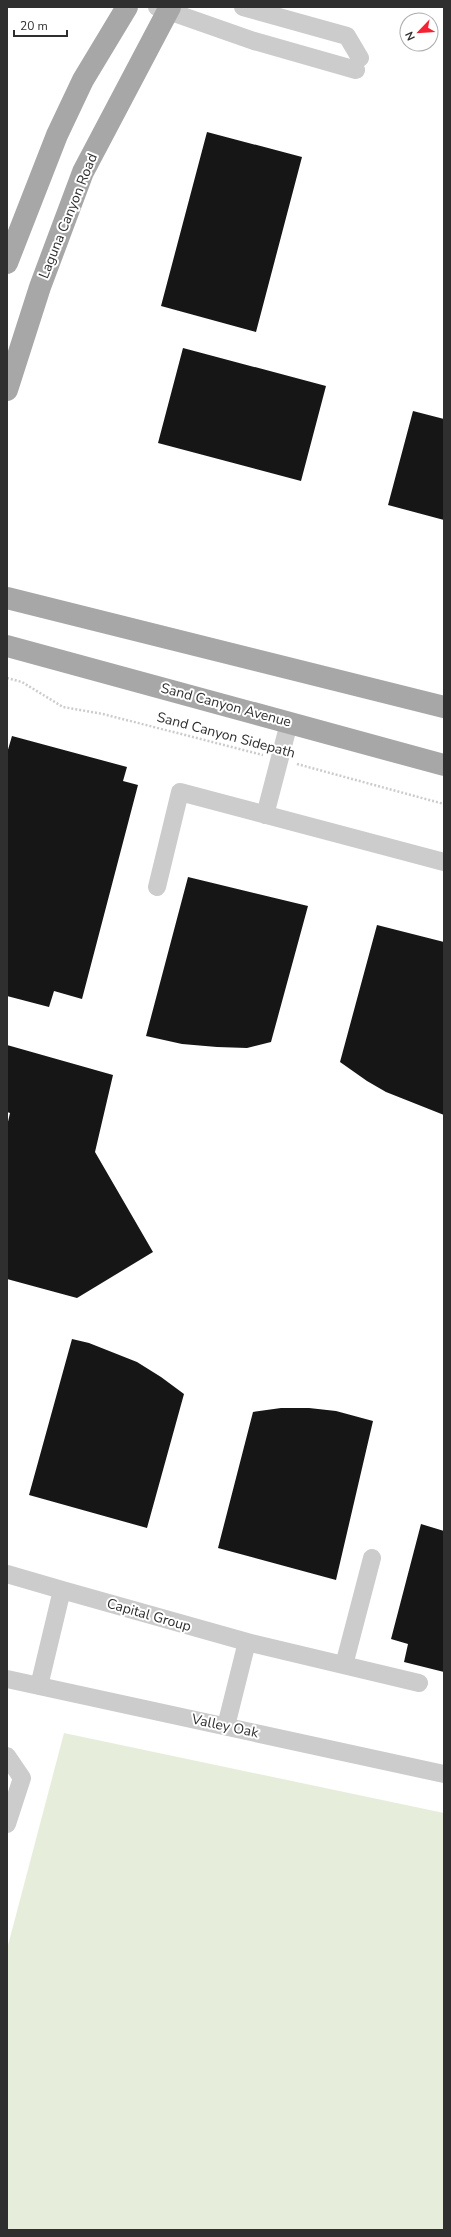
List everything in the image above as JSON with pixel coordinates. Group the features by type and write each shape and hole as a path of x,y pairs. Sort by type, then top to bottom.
{"main road":[{"path":"7,264 60,128 83,80 127,7"},
{"name":"Laguna Canyon Road","path":"7,390 40,287 83,172 165,8"},
{"path":"7,598 444,707"},
{"name":"Sand Canyon Avenue","path":"7,646 444,765"}],"street":[{"path":"165,8 254,41 358,64 347,36 243,7"},
{"path":"265,815 289,723"},
{"path":"157,887 180,792 444,862"},
{"path":"344,1665 372,1558"},
{"name":"Capital Group","path":"7,1574 247,1642 420,1683"},
{"path":"39,1686 62,1590"},
{"path":"226,1726 247,1642"},
{"name":"Valley Oak","path":"7,1679 444,1774"},
{"path":"7,1756 22,1778 7,1824"}],"path":[{"name":"Sand Canyon Sidepath","path":"7,678 22,682 64,707 103,714 444,804"}],"green space":[{"path":"64,1733 444,1813 444,2230 7,2230 7,1949"}],"building":[{"path":"207,132 302,157 256,332 161,306"},
{"path":"183,348 326,386 301,481 158,443"},
{"path":"413,411 444,419 444,520 388,505"},
{"path":"12,736 127,767 123,781 138,785 82,999 54,991 49,1007 7,996 7,753"},
{"path":"188,877 308,906 271,1042 247,1048 217,1047 182,1044 146,1036"},
{"path":"377,925 444,942 444,1115 386,1092 340,1062"},
{"path":"7,1045 113,1075 95,1152 153,1252 77,1298 7,1279 7,1126 10,1113 7,1112"},
{"path":"72,1339 89,1343 137,1362 184,1394 147,1528 29,1495"},
{"path":"281,1408 309,1408 336,1411 373,1421 336,1580 218,1548 253,1412"},
{"path":"421,1524 444,1531 444,1672 404,1662 408,1644 391,1639"}]}
